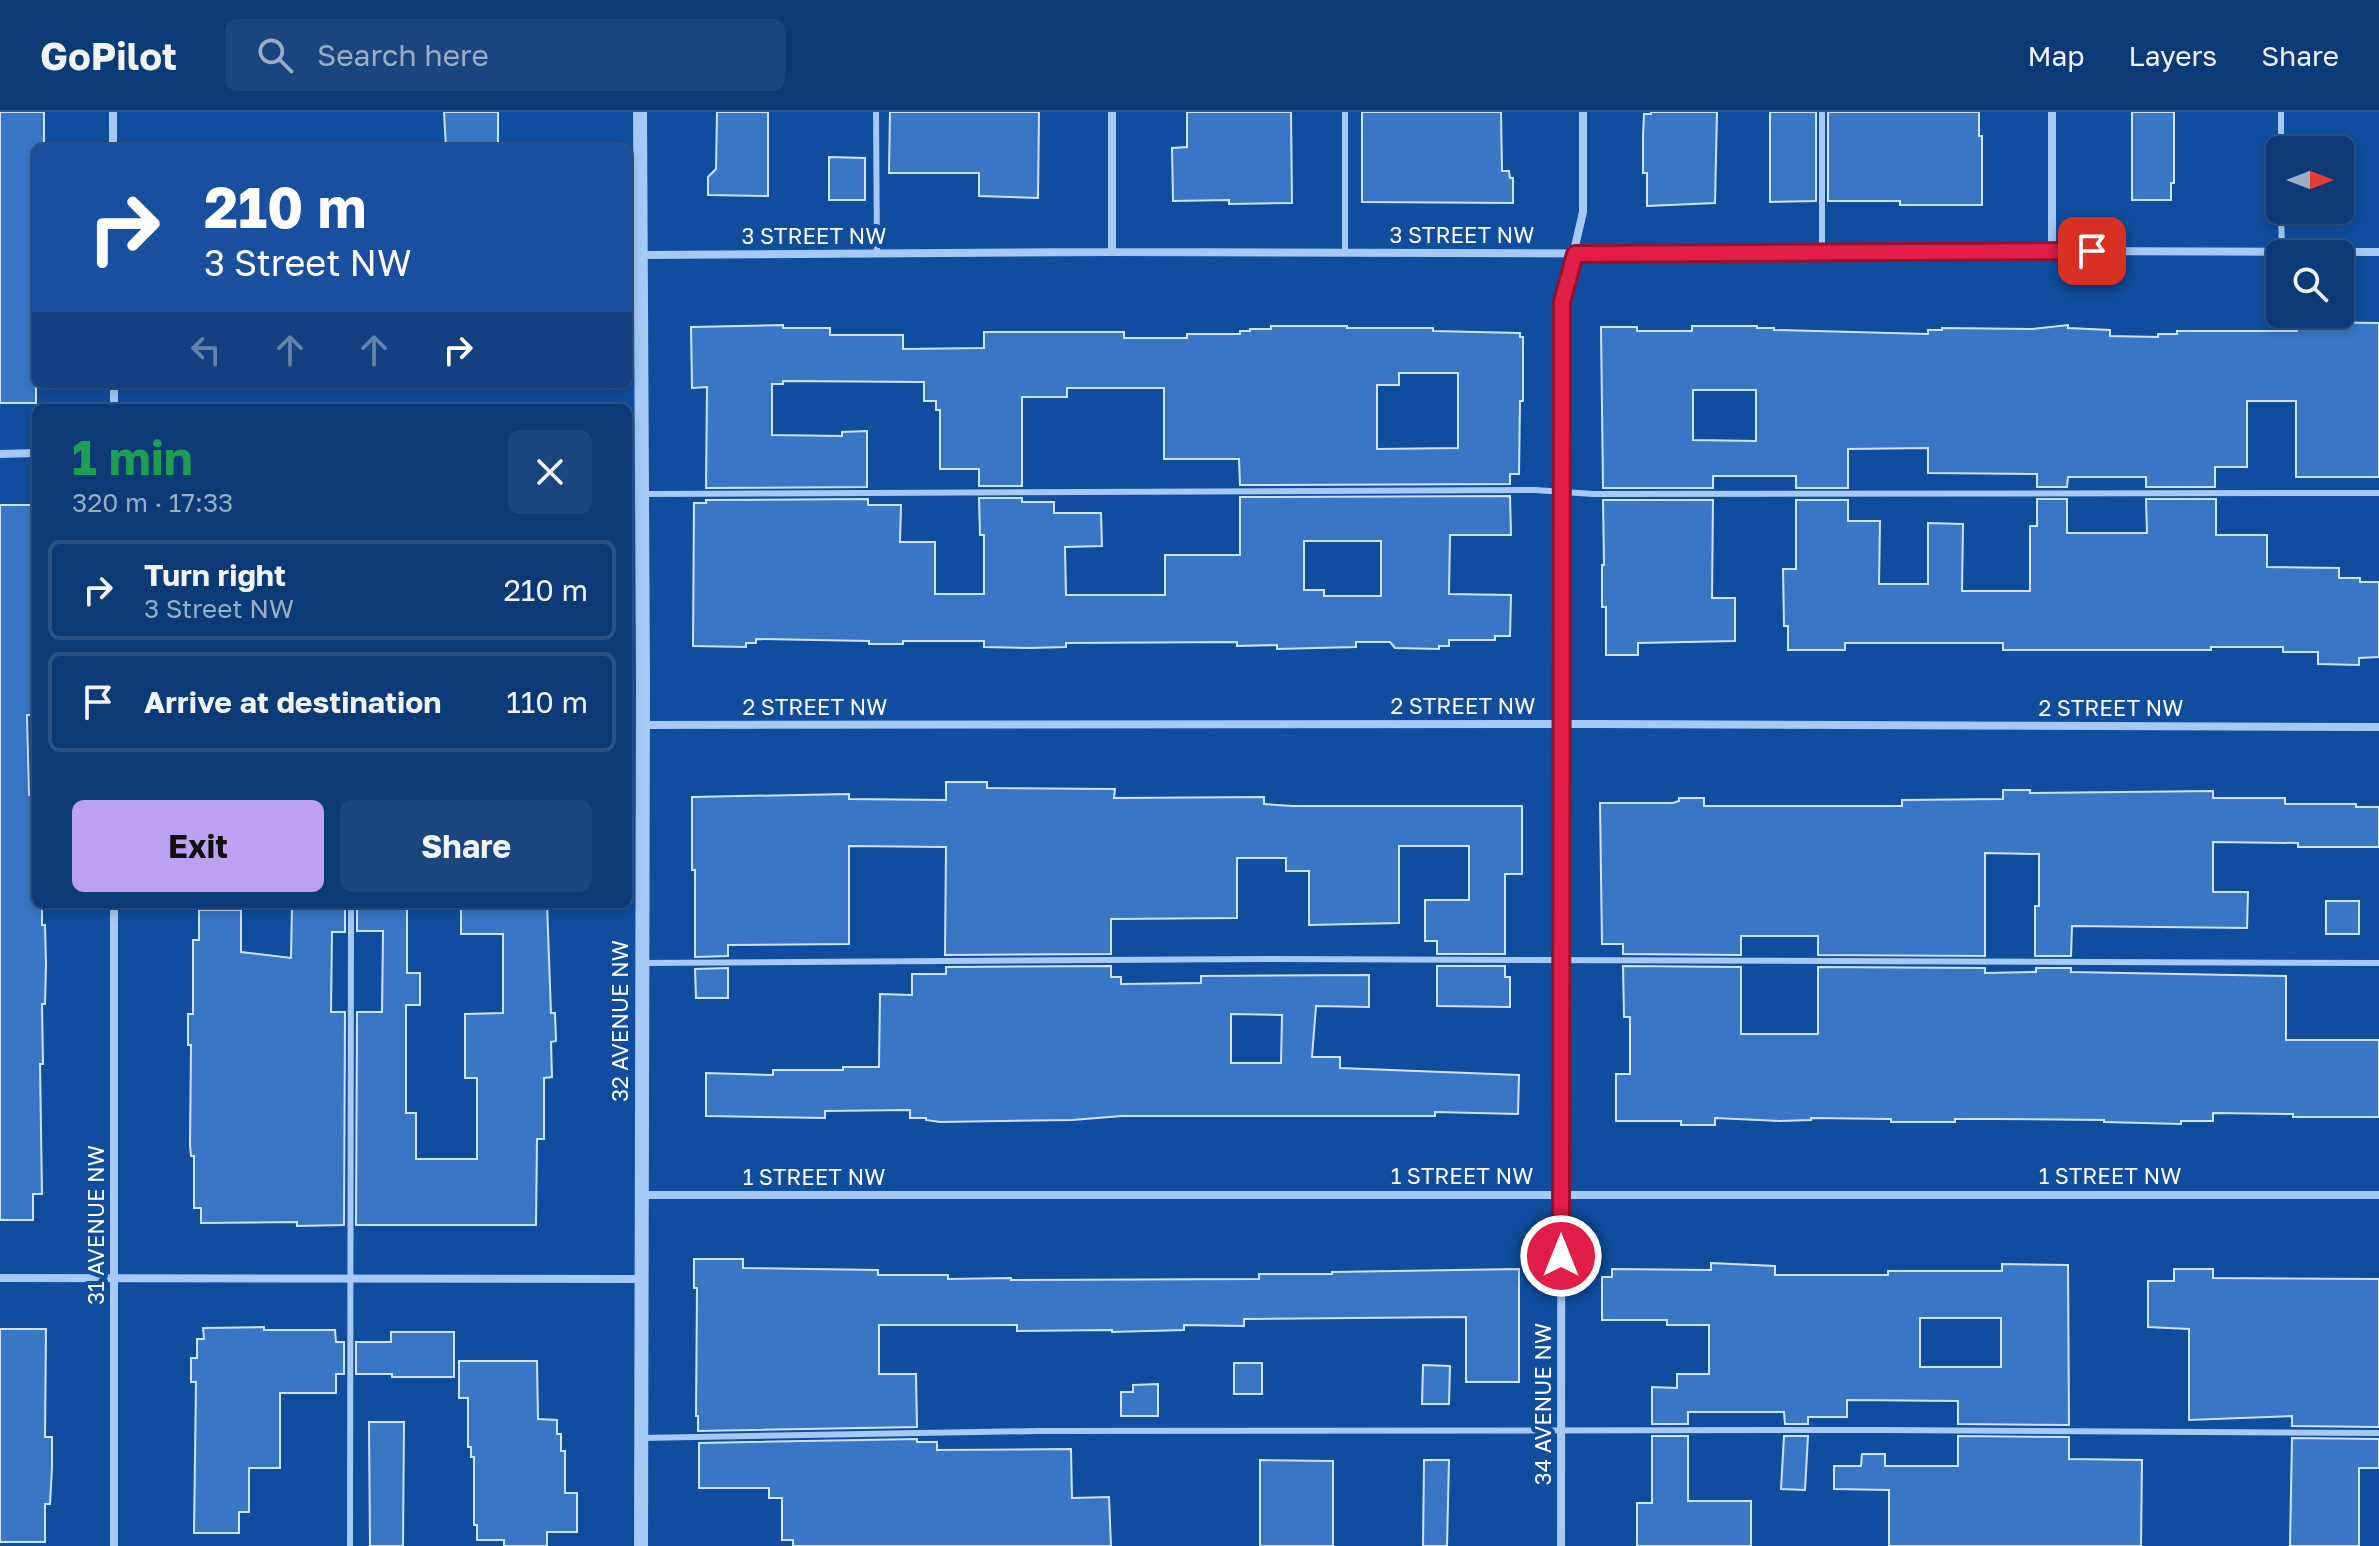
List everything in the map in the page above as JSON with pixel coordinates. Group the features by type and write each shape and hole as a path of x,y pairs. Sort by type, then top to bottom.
{"street":[{"path":"113,112 113,144"},
{"name":"32 AVENUE NW","path":"640,112 634,256 635,452 642,494 641,1546"},
{"path":"1112,112 1112,252"},
{"name":"34 AVENUE NW","path":"1561,1546 1562,302 1583,212 1583,112"},
{"path":"2052,112 2052,251"},
{"name":"3 STREET NW","path":"634,256 1112,252 2266,252"},
{"name":"3 STREET NW","path":"2354,252 2379,252"},
{"path":"0,454 32,453"},
{"name":"2 STREET NW","path":"642,725 2379,727"},
{"name":"31 AVENUE NW","path":"114,908 114,1546"},
{"name":"1 STREET NW","path":"641,1195 2379,1195"},
{"path":"0,1278 641,1279"}],"lane":[{"path":"876,112 877,254"},
{"path":"1345,112 1345,252"},
{"path":"1822,112 1822,254"},
{"path":"2281,112 2281,136"},
{"path":"642,494 1535,490 1593,494 2379,493"},
{"path":"350,1546 351,908"},
{"path":"642,963 1251,959 2379,963"},
{"path":"641,1438 1039,1431 2379,1433"}],"building":[{"path":"0,112 44,112 44,144 32,144 32,388 36,388 36,403 0,403"},
{"path":"444,112 498,112 498,144 446,144"},
{"path":"717,112 768,112 768,196 708,195 708,177 716,169"},
{"path":"890,112 1039,112 1038,198 979,196 979,173 889,173"},
{"path":"1187,112 1291,112 1292,203 1173,201 1172,148 1187,147"},
{"path":"1362,112 1501,112 1502,171 1509,171 1510,178 1513,178 1513,203 1362,202"},
{"path":"1717,112 1715,203 1647,206 1643,136 1644,114"},
{"path":"1770,112 1816,112 1816,201 1770,202"},
{"path":"1828,112 1979,112 1982,205 1828,201"},
{"path":"2132,112 2174,112 2174,183 2171,183 2171,200 2132,200"},
{"path":"829,157 865,158 865,200 829,200"},
{"path":"2354,323 2379,323 2379,477 2296,477 2296,401 2247,401 2247,467 2215,467 2215,487 2146,487 2146,477 2068,477 2067,487 2037,487 2037,474 1928,473 1928,448 1848,449 1848,488 1796,488 1796,476 1713,476 1713,488 1603,488 1601,327 1637,327 1637,331 1692,331 1692,326 1757,326 1774,330 1928,334 1928,330 1942,328 2031,329 2068,325 2068,328 2110,330 2110,336 2158,337 2158,334 2177,334 2177,331 2297,331 2297,328 2354,328","holes":["1693,390 1756,390 1756,441 1693,440"]},
{"path":"783,325 783,328 830,328 830,335 903,335 903,349 984,348 984,332 1124,332 1124,338 1187,338 1187,334 1240,334 1240,331 1250,329 1271,329 1271,326 1347,326 1520,333 1523,337 1523,401 1520,401 1519,474 1510,474 1510,484 1240,485 1239,459 1164,459 1164,388 1067,388 1067,397 1022,397 1022,486 979,486 979,469 940,469 940,410 936,410 936,401 924,401 924,382 783,381 783,384 772,384 772,435 842,436 842,432 867,431 867,487 706,488 707,387 692,388 691,327","holes":["1399,373 1458,373 1458,448 1377,449 1377,385 1399,385"]},
{"path":"1510,496 1511,535 1450,535 1449,594 1511,595 1510,636 1495,636 1495,640 1449,640 1449,646 1439,646 1439,649 1395,648 1390,642 1356,642 1356,647 1277,649 1277,645 1237,646 1237,642 1066,643 1066,647 1030,648 984,647 984,641 869,644 869,641 756,639 756,643 746,643 746,647 693,646 694,503 706,503 706,500 868,499 868,505 901,505 900,542 935,542 935,594 984,594 984,535 980,535 979,498 1054,502 1054,513 1101,513 1102,546 1065,547 1066,595 1165,595 1165,555 1240,555 1240,497","holes":["1304,541 1381,541 1381,596 1324,596 1324,590 1304,590"]},
{"path":"2037,499 2067,499 2067,533 2147,533 2146,499 2216,499 2216,535 2267,535 2267,567 2339,568 2339,578 2379,582 2379,657 2359,658 2359,665 2318,664 2318,652 2283,652 2283,647 2003,650 2003,643 1845,643 1845,650 1788,650 1788,626 1784,626 1783,569 1796,569 1796,500 1848,500 1848,521 1880,521 1879,584 1928,584 1928,523 1963,524 1962,591 2030,591 2030,526 2037,526"},
{"path":"1603,500 1713,500 1712,598 1735,598 1735,641 1638,643 1638,655 1606,655 1606,607 1602,607"},
{"path":"0,505 32,505 32,715 27,715 29,795 32,795 32,908 42,908 42,925 45,925 43,1064 40,1064 42,1194 33,1194 33,1220 0,1220"},
{"path":"946,782 987,782 987,788 1115,789 1114,798 1264,797 1264,804 1292,806 1522,806 1522,874 1505,874 1505,954 1437,954 1437,941 1425,941 1425,900 1469,900 1469,846 1399,846 1399,923 1309,925 1309,871 1286,871 1286,858 1237,858 1237,918 1111,919 1111,954 945,955 946,847 849,846 849,944 728,945 728,956 695,957 692,797 849,794 849,799 946,800"},
{"path":"2003,790 2030,790 2030,793 2213,791 2213,798 2285,798 2285,804 2379,807 2379,847 2298,847 2298,843 2213,842 2213,892 2248,892 2247,928 2072,926 2071,956 2035,956 2039,854 1985,853 1985,956 1818,955 1818,936 1741,936 1741,955 1623,954 1623,944 1602,944 1600,803 1673,803 1679,798 1704,798 1704,806 1902,806 1902,800 2003,799"},
{"path":"2326,901 2359,901 2359,934 2326,934"},
{"path":"292,908 345,908 345,932 332,932 331,1012 345,1012 344,1225 201,1223 201,1208 194,1208 194,1156 191,1156 190,1145 191,1045 188,1045 188,1014 193,1014 193,940 199,940 199,910 241,910 241,952 291,958"},
{"path":"357,908 407,908 407,973 420,973 420,1005 406,1005 406,1113 416,1113 416,1159 477,1159 477,1078 465,1078 465,1014 503,1013 503,934 461,934 461,908 547,908 551,1013 555,1013 556,1041 551,1042 552,1077 544,1078 544,1139 537,1139 536,1225 356,1225 357,1012 382,1012 383,931 357,931"},
{"path":"1111,966 1111,977 1121,977 1121,984 1201,983 1201,976 1369,975 1369,1007 1316,1006 1312,1057 1340,1057 1340,1068 1519,1075 1518,1114 1435,1112 1435,1116 1122,1116 940,1122 910,1118 910,1110 825,1111 825,1118 706,1116 706,1073 773,1075 773,1070 879,1067 880,994 912,995 912,974 946,974 946,967","holes":["1231,1014 1282,1015 1281,1063 1231,1063"]},
{"path":"1437,966 1505,966 1505,977 1510,977 1510,1007 1437,1006"},
{"path":"1623,966 1741,967 1741,1034 1818,1034 1818,967 1985,968 1985,973 2071,968 2071,972 2286,976 2286,1040 2379,1040 2379,1117 2213,1113 2213,1121 2181,1121 2181,1124 2104,1120 1891,1122 1891,1119 1811,1118 1780,1121 1715,1118 1715,1125 1681,1125 1681,1121 1616,1121 1616,1074 1630,1074 1630,1017 1624,1017"},
{"path":"728,968 728,998 696,998 695,969"},
{"path":"694,1259 743,1259 743,1268 878,1270 878,1275 948,1275 948,1279 1011,1280 1259,1279 1259,1274 1519,1269 1519,1382 1466,1382 1466,1317 1244,1319 1244,1326 1184,1325 1184,1330 1112,1332 1017,1331 1017,1325 879,1325 879,1374 916,1374 917,1427 698,1431"},
{"path":"1711,1263 1775,1266 1775,1275 1888,1275 1888,1271 2002,1271 2002,1264 2068,1265 2069,1425 1958,1424 1958,1401 1847,1400 1847,1417 1808,1417 1808,1424 1785,1424 1784,1412 1688,1412 1688,1424 1652,1424 1652,1387 1677,1388 1677,1374 1709,1374 1709,1325 1667,1325 1667,1320 1602,1320 1602,1277 1612,1277 1612,1269 1711,1270","holes":["1920,1318 2001,1318 2001,1367 1920,1367"]},
{"path":"2174,1269 2213,1269 2213,1278 2379,1279 2379,1427 2292,1426 2292,1416 2189,1420 2189,1329 2148,1327 2148,1281 2174,1281"},
{"path":"264,1327 264,1330 335,1330 336,1342 344,1342 344,1374 336,1374 336,1393 280,1393 280,1468 249,1468 249,1512 239,1512 239,1533 194,1533 196,1382 191,1382 191,1358 197,1358 197,1339 204,1339 203,1328"},
{"path":"0,1329 46,1329 45,1437 52,1437 52,1467 50,1504 45,1504 45,1542 0,1542"},
{"path":"391,1332 454,1332 454,1377 356,1374 356,1342 391,1342"},
{"path":"459,1361 537,1361 538,1419 557,1420 561,1451 565,1451 565,1493 577,1493 577,1532 547,1532 547,1546 504,1546 504,1540 477,1540 477,1525 474,1525 474,1457 471,1457 471,1447 468,1447 468,1398 459,1398"},
{"path":"1234,1363 1262,1363 1262,1394 1234,1394"},
{"path":"1423,1365 1450,1366 1449,1404 1422,1404"},
{"path":"1158,1384 1158,1416 1121,1416 1121,1392 1133,1392 1133,1385"},
{"path":"369,1422 404,1422 403,1546 370,1546"},
{"path":"1652,1436 1688,1436 1688,1501 1751,1501 1751,1546 1637,1546 1637,1503 1652,1503"},
{"path":"1784,1436 1808,1436 1805,1490 1781,1489"},
{"path":"1958,1436 2069,1437 2069,1459 2142,1460 2141,1546 1889,1546 1889,1490 1834,1489 1834,1466 1861,1466 1862,1454 1885,1454 1885,1466 1958,1466"},
{"path":"2292,1438 2379,1439 2379,1468 2359,1468 2359,1546 2290,1546"},
{"path":"917,1439 917,1442 937,1442 937,1450 1071,1449 1072,1498 1109,1497 1111,1546 793,1546 793,1540 782,1540 782,1498 769,1498 769,1488 699,1488 699,1443"},
{"path":"1260,1460 1333,1461 1333,1546 1260,1546"},
{"path":"1424,1460 1449,1460 1447,1546 1423,1546"}],"route":[{"path":"1561,1256 1562,302 1575,254 2092,251"}]}
